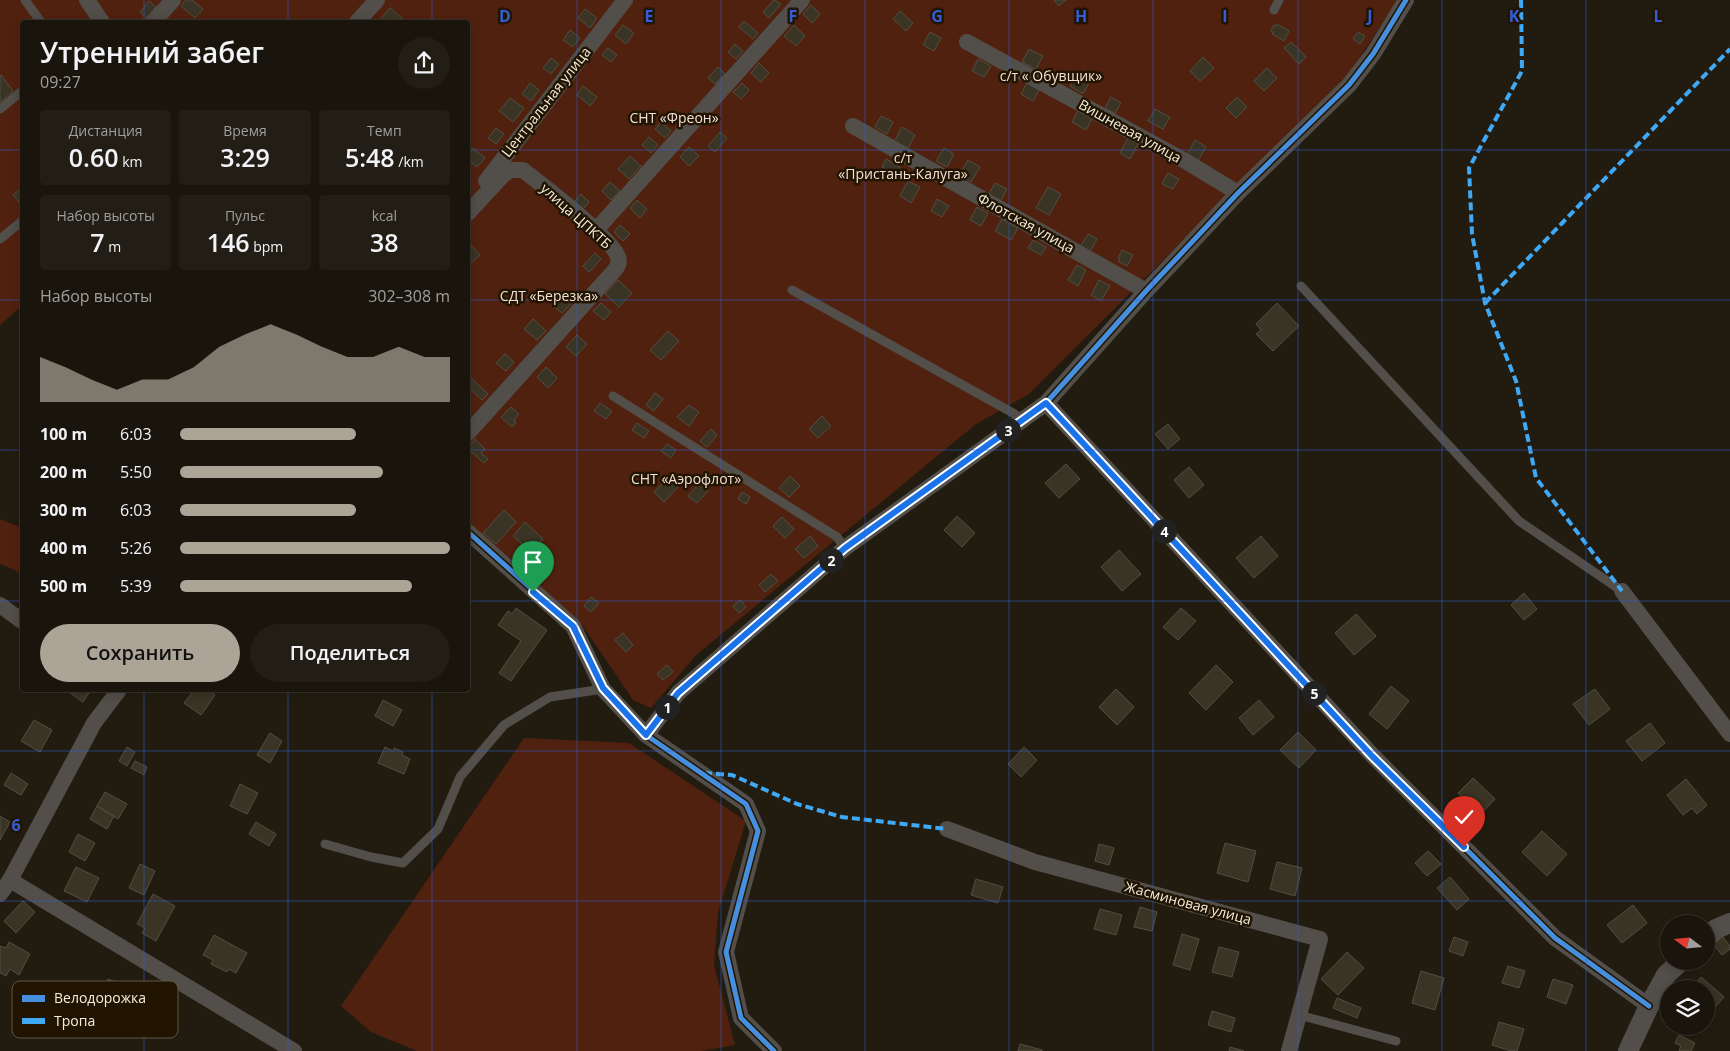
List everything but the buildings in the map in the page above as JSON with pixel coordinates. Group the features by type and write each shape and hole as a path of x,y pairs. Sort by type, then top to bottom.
{"street":[{"path":"88,0 101,20"},
{"path":"155,20 173,0"},
{"path":"359,20 377,0"},
{"name":"Центральная улица","path":"470,202 625,0"},
{"path":"596,230 802,0"},
{"path":"646,735 678,693 845,548 1046,403 1146,291 1238,193 1349,85 1374,54 1406,0"},
{"name":"Вишневая улица","path":"967,42 1187,162 1238,193"},
{"name":"Флотская улица","path":"854,126 1146,291"},
{"name":"улица ЦПКТБ","path":"470,211 504,174 511,170 523,170 596,230 619,258 619,264 470,431"},
{"path":"1046,403 1372,756 1555,938 1649,1006"},
{"path":"470,534 573,626 603,688 646,735 746,804 758,831 726,952 741,1018 774,1051"},
{"path":"1622,591 1730,734"},
{"path":"0,605 20,620"},
{"path":"0,894 10,880 94,723 117,692"},
{"name":"Жасминовая улица","path":"947,829 1035,862 1320,940 1290,1051"},
{"path":"10,880 178,981"},
{"path":"1715,930 1730,923"},
{"path":"1628,1051 1649,1006 1666,974 1671,970"},
{"path":"178,981 294,1051"}],"lane":[{"path":"25,0 40,20"},
{"path":"1274,10 1279,0"},
{"path":"0,109 20,93"},
{"path":"0,239 20,224"},
{"path":"1302,286 1519,520 1622,591"},
{"path":"792,290 1013,413 1022,420"},
{"path":"613,396 837,537 845,548"},
{"path":"325,844 371,857 403,863 438,829 460,777 504,725 550,697 603,688"},
{"path":"1299,1014 1396,1041"}],"green space":[{"path":"0,0 1397,0 1350,73 1029,394 976,424 696,655 651,708 633,700 583,626 470,525 470,20 20,20 20,308 0,325"},
{"path":"0,519 20,527 20,574 15,570 0,564"},
{"path":"524,738 629,743 746,821 718,913 714,965 735,1045 701,1051 417,1051 371,1032 341,1006"}],"marked path":[{"path":"1521,0 1522,71 1469,168 1472,234 1485,303 1516,381 1536,478 1622,591"},
{"path":"1485,303 1730,49"},
{"path":"704,773 732,775 797,804 842,817 947,829"}],"cycle path":[{"path":"646,735 678,693 845,548 1046,403 1146,291 1238,193 1349,85 1373,54 1406,0"},
{"path":"1046,403 1373,756 1555,938 1649,1006"},
{"path":"470,534 573,626 603,689 646,735 746,804 758,831 726,952 741,1018 774,1051"}],"route":[{"path":"533,592 573,626 603,688 646,735 678,693 845,548 1046,403 1372,756 1464,847"}],"park label":[{"name":"с/т « Обувщик»","path":"1051,76"},
{"name":"СНТ «Фреон»","path":"674,118"},
{"name":"с/т «Пристань-Калуга»","path":"903,166"},
{"name":"СДТ «Березка»","path":"549,296"},
{"name":"СНТ «Аэрофлот»","path":"686,479"}]}
